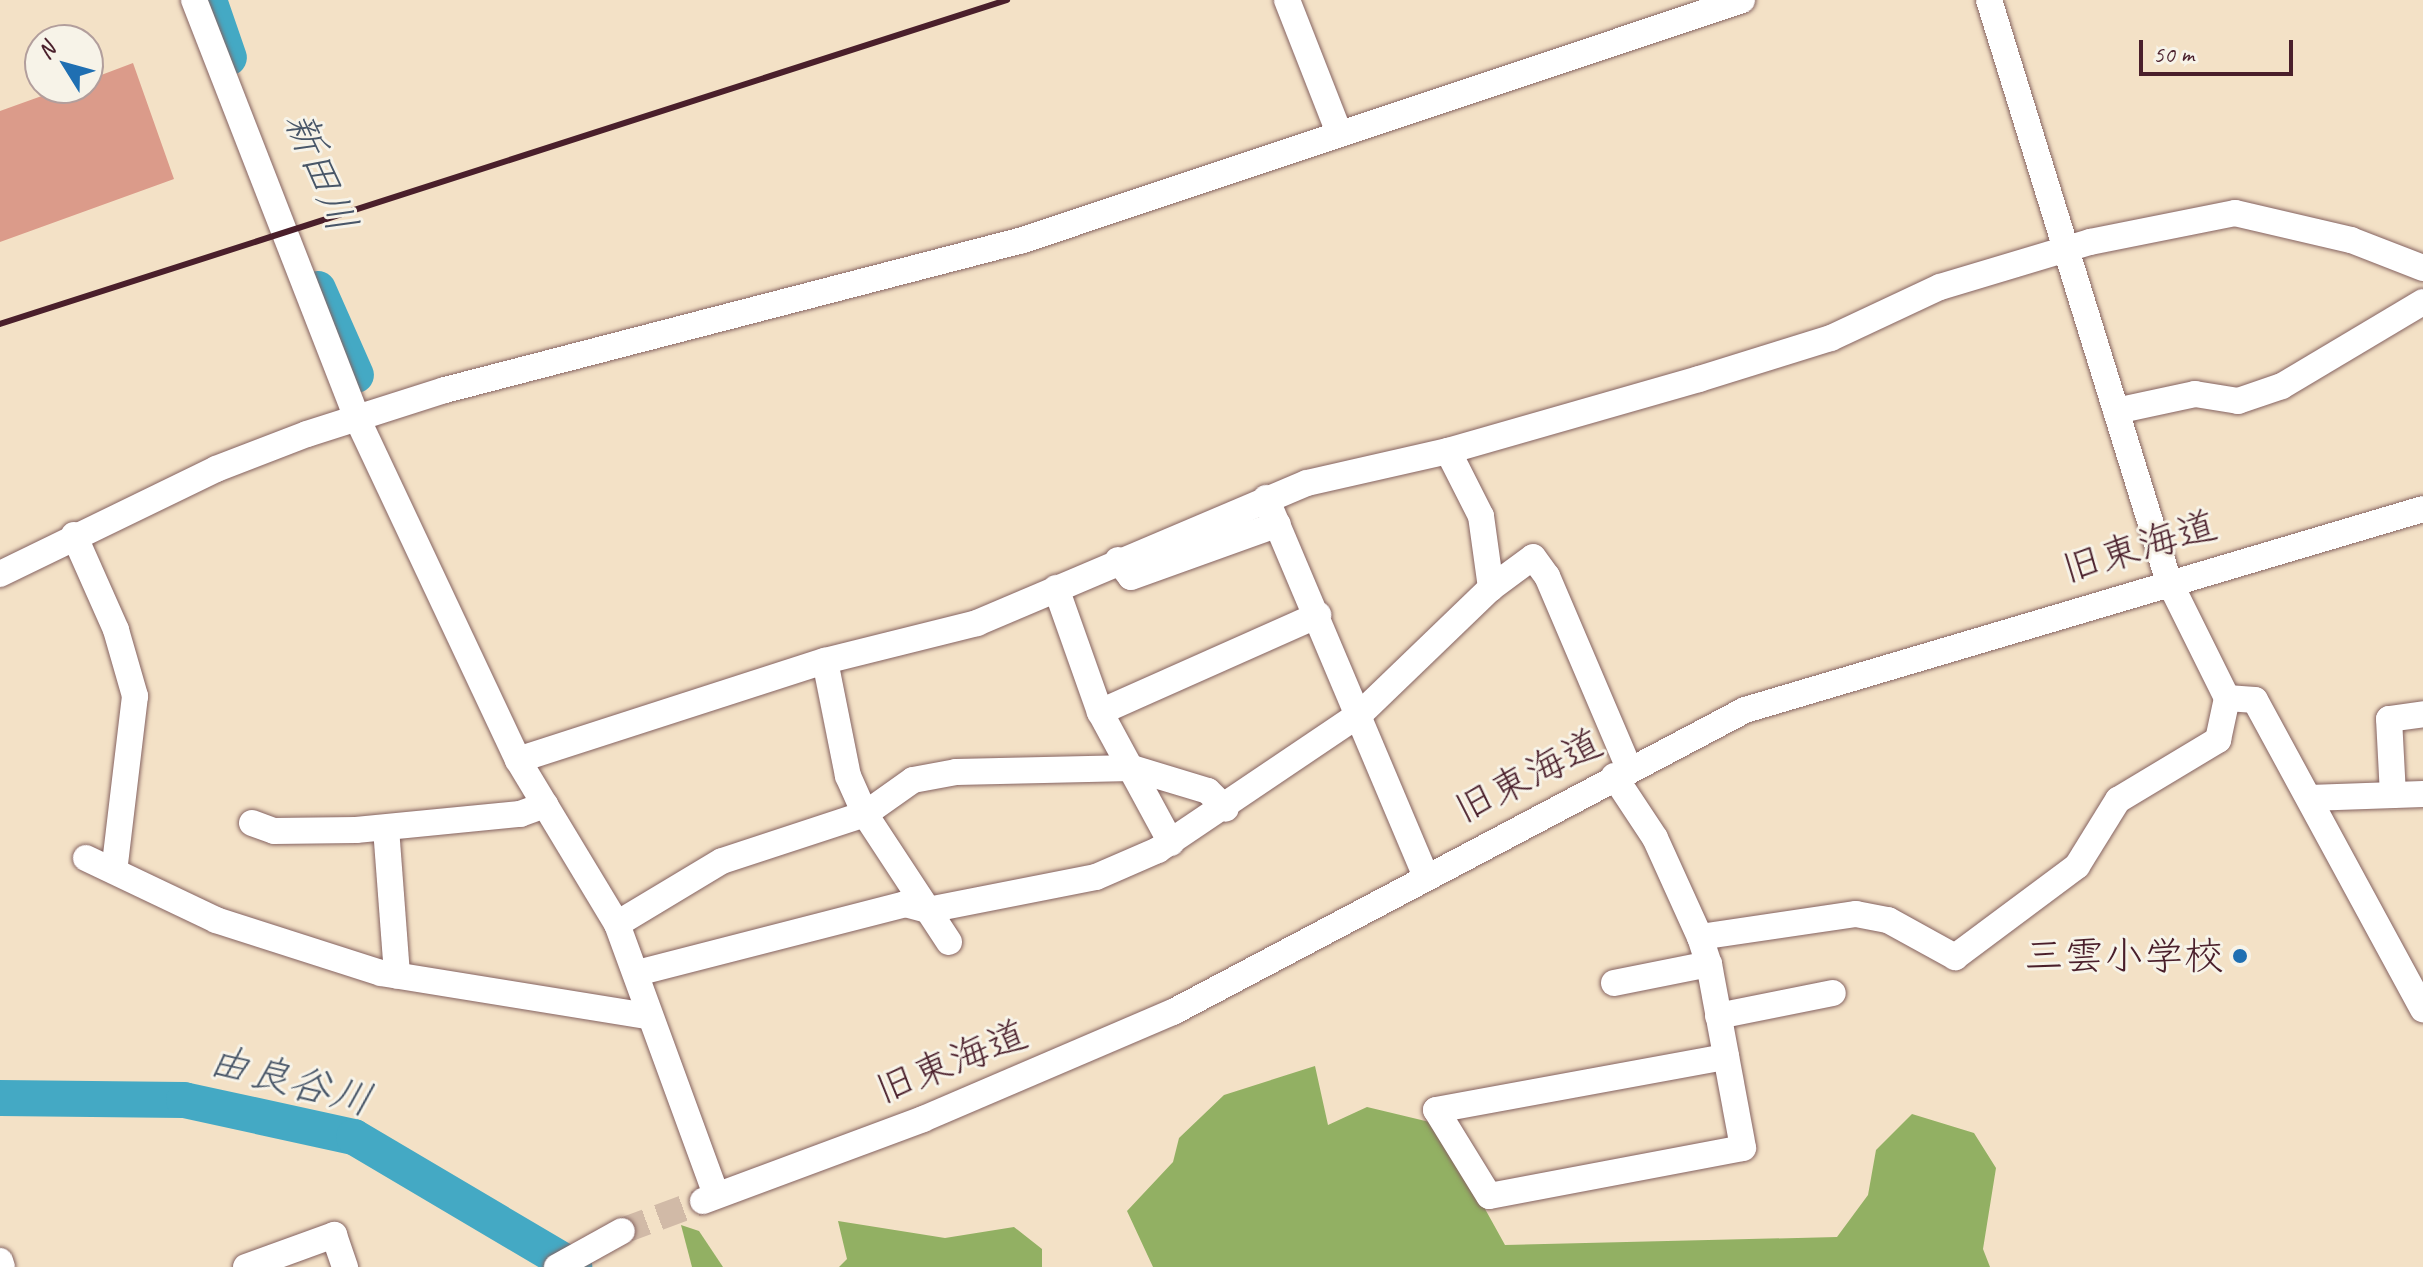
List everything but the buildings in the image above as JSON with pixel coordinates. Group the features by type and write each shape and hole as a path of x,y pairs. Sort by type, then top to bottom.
{"street":[{"path":"86,858 216,920 397,976 646,1016 637,973 617,924 518,760 357,418 194,0"},
{"path":"1287,0 1339,133"},
{"path":"0,574 74,535 216,469 357,418 1023,240 1742,0"},
{"path":"1700,937 1856,914 1888,920 1939,955 1955,957 2077,866 2118,800 2218,740 2227,698 2168,579 1989,0"},
{"path":"518,760 825,661 977,623 1266,498 1448,451 1831,338 1940,287 2066,251 2235,213 2366,245 2422,274"},
{"path":"2116,411 2195,394 2238,401 2282,386 2423,302"},
{"path":"1448,451 1481,516 1491,588"},
{"path":"1266,498 1361,713 1425,875"},
{"name":"旧東海道","path":"646,1016 709,1198 923,1119 1173,1012 1425,875 1745,710 2168,579 2423,509"},
{"path":"1118,560 1131,577 1278,524"},
{"path":"74,535 116,630 135,696 114,871"},
{"path":"637,973 894,907 928,910 1096,877 1171,843 1226,809 1361,713 1491,588 1533,557 1540,566 1622,772 1700,937 1709,964 1743,1148 1489,1196 1436,1110 1726,1057"},
{"path":"1056,588 1100,712 1171,843"},
{"path":"1100,712 1318,615"},
{"path":"825,661 848,776 865,814 949,942"},
{"path":"2227,698 2255,700 2423,1009"},
{"path":"2393,795 2389,719 2423,714"},
{"path":"617,924 722,861 865,814 913,780 956,772 1132,768 1208,791 1226,809"},
{"path":"2309,798 2423,794"},
{"path":"252,823 274,831 386,828 520,814 545,805"},
{"path":"386,828 397,976"},
{"path":"1614,983 1709,964"},
{"path":"1718,1016 1833,993"},
{"path":"557,1267 622,1231"},
{"path":"246,1267 334,1235 345,1267"},
{"path":"0,1261 2,1267"}],"green space":[{"path":"1315,1066 1328,1125 1367,1107 1438,1124 1505,1245 1837,1237 1868,1195 1876,1150 1912,1114 1974,1133 1996,1168 1983,1249 1990,1267 1153,1267 1127,1211 1173,1162 1179,1138 1224,1095"},
{"path":"838,1221 945,1238 1014,1227 1042,1249 1042,1267 839,1267 847,1259"},
{"path":"681,1225 699,1231 723,1267 692,1267"}],"waterway":[{"name":"新田川","path":"209,0 229,58"},
{"name":"新田川","path":"318,289 356,375"},
{"name":"由良谷川","path":"0,1098 184,1100 354,1137 574,1267"}],"tunnel":[{"path":"622,1231 703,1201"}],"railway":[{"path":"0,324 1007,0"}],"place":[{"name":"三雲小学校","path":"2240,956"}]}
